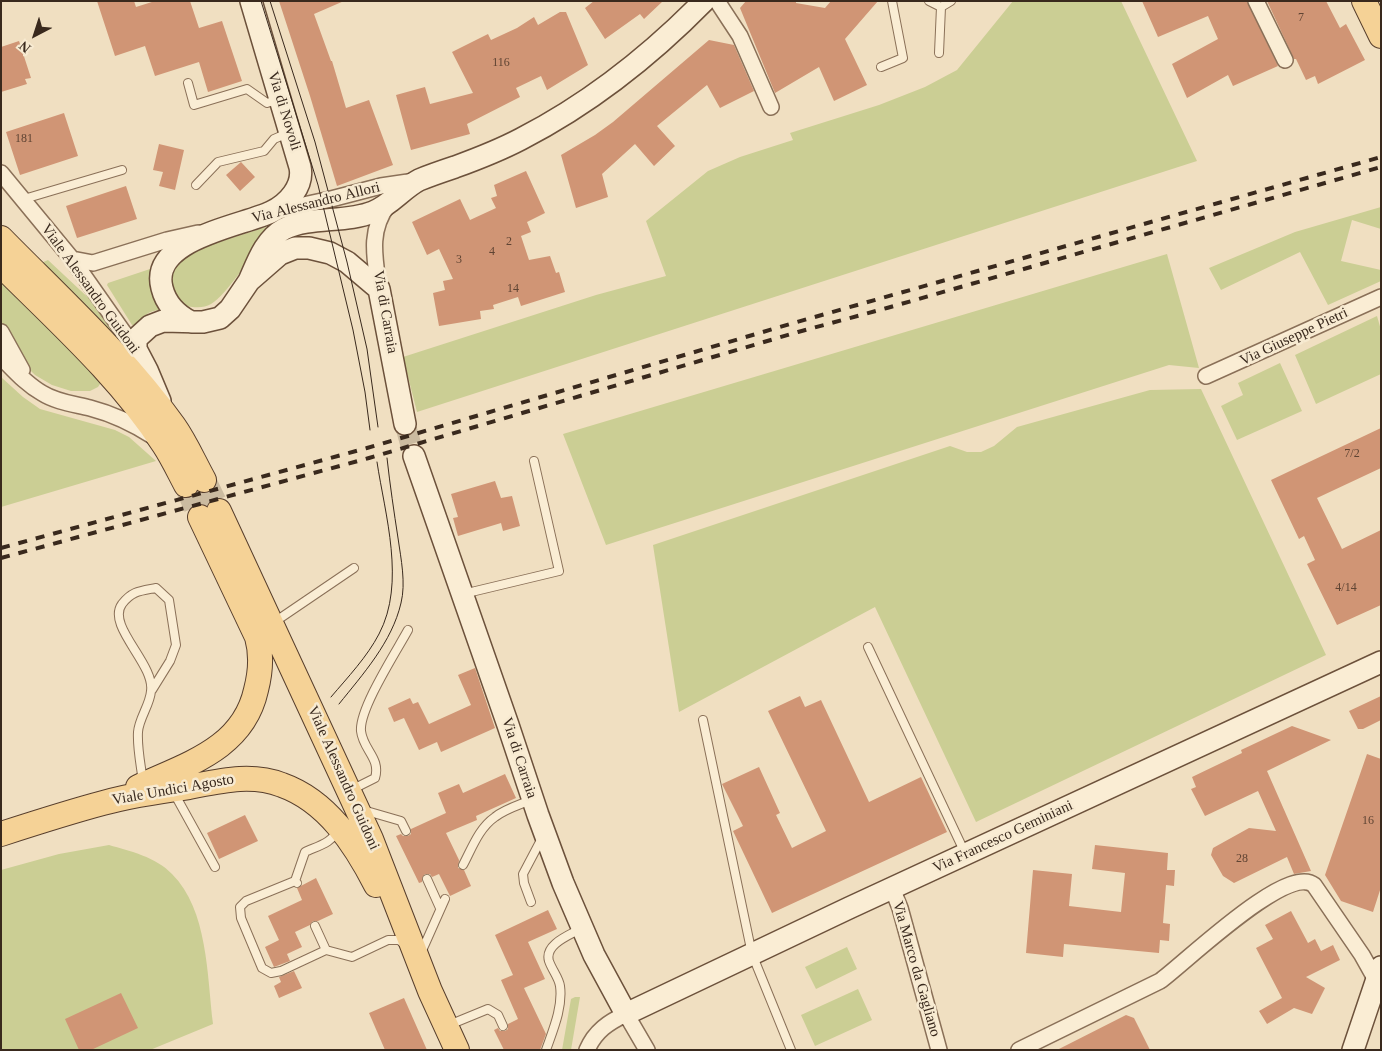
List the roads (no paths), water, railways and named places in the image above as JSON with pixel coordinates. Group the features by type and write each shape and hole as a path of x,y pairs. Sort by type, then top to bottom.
{"main road":[{"path":"1364,1 1381,36"},
{"name":"Viale Alessandro Guidoni","path":"1,238 122,360 165,413 176,428 195,482 115,381 1,264"},
{"name":"Viale Alessandro Guidoni","path":"210,514 263,626 353,800 385,872 413,954"},
{"name":"Viale Undici Agosto","path":"104,802 210,753 229,738 243,722 255,695 259,679 263,626"},
{"name":"Viale Undici Agosto","path":"1,834 104,802 227,779 262,780 282,784 297,792 330,817 344,831 365,864 413,954 446,1026"},
{"path":"446,1026 457,1050"}],"street":[{"name":"Via di Novoli","path":"251,1 300,167 302,180 289,199 272,212"},
{"name":"Via Alessandro Allori","path":"72,259 93,263 167,240 214,230 272,212 338,198 381,186 419,180 480,158 520,140 581,104 625,72 686,20 704,1"},
{"path":"717,1 740,36 771,107"},
{"path":"1256,1 1285,60"},
{"name":"Viale Alessandro Guidoni","path":"1,173 72,259 138,354 150,376 165,413"},
{"name":"Via Alessandro Allori","path":"249,281 268,244 274,236 284,229 294,225 364,215 389,204 419,180"},
{"name":"Via di Carraia","path":"389,204 378,220 375,231 376,265 405,424"},
{"name":"Via Alessandro Allori","path":"191,322 180,316 168,303 161,284 162,271 174,254 214,230"},
{"path":"138,354 136,340 150,326 163,321 191,322 211,320 225,314 249,281 284,252 295,248 309,248 330,253 347,262 380,289"},
{"name":"Via Giuseppe Pietri","path":"1206,376 1381,297"},
{"path":"1,332 22,371 39,392"},
{"path":"1,357 39,392"},
{"name":"Viale Alessandro Guidoni","path":"39,392 52,399 116,416 137,426 165,446"},
{"name":"Via di Carraia","path":"414,456 544,834 594,955 647,1050"},
{"name":"Via Francesco Geminiani","path":"626,1014 892,888 1381,662"},
{"path":"1019,1050 1160,980 1173,972 1240,914 1281,889 1301,880 1311,882 1314,885 1379,977 1352,1050"},
{"name":"Via Marco da Gagliano","path":"892,888 900,908 939,1050"},
{"path":"587,1050 600,1030 615,1019 626,1014"}],"lane":[{"path":"881,67 903,58 892,1"},
{"path":"929,1 941,7"},
{"path":"941,7 951,1"},
{"path":"939,54 941,7"},
{"path":"188,83 194,104 247,89 267,103 280,98"},
{"path":"196,185 218,162 264,151 274,139 290,132"},
{"path":"24,199 122,170"},
{"path":"463,594 559,571 534,461"},
{"path":"263,626 354,568"},
{"path":"143,784 138,730 152,690 170,661 176,645 169,600 156,588 129,595 120,607 118,619 122,629 147,668 152,690"},
{"path":"406,832 401,821 353,800 374,778 377,770 361,731 363,714 408,630"},
{"path":"868,646 965,854"},
{"path":"703,720 752,954 791,1050"},
{"path":"172,789 215,867"},
{"path":"463,865 479,833 488,823 496,816 533,799"},
{"path":"330,817 335,825 336,835 305,852 296,883 246,901 240,907 241,918 262,968 270,973 281,971 326,950 352,957 394,939 399,940 413,954 445,899"},
{"path":"531,902 524,883 523,874 544,834"},
{"path":"427,880 440,908"},
{"path":"316,926 326,950"},
{"path":"546,1050 559,1006 560,985 549,960 549,953 553,946 582,928"},
{"path":"446,1026 488,1009 498,1016 503,1026"}],"tunnel":[{"path":"405,424 414,456"},
{"path":"204,480 219,511"},
{"path":"186,485 200,517"}],"tram line":[{"path":"261,1 318,185 353,330 370,430"},
{"path":"270,1 315,142 347,262 367,349 378,427"},
{"path":"339,704 384,644 397,617 401,603 403,571 387,458"},
{"path":"331,697 369,651 379,634 387,614 391,593 391,549 377,462"}],"railway":[{"path":"1,548 367,448 797,322 1381,157"},
{"path":"1,558 369,458 798,332 1381,167"}]}
